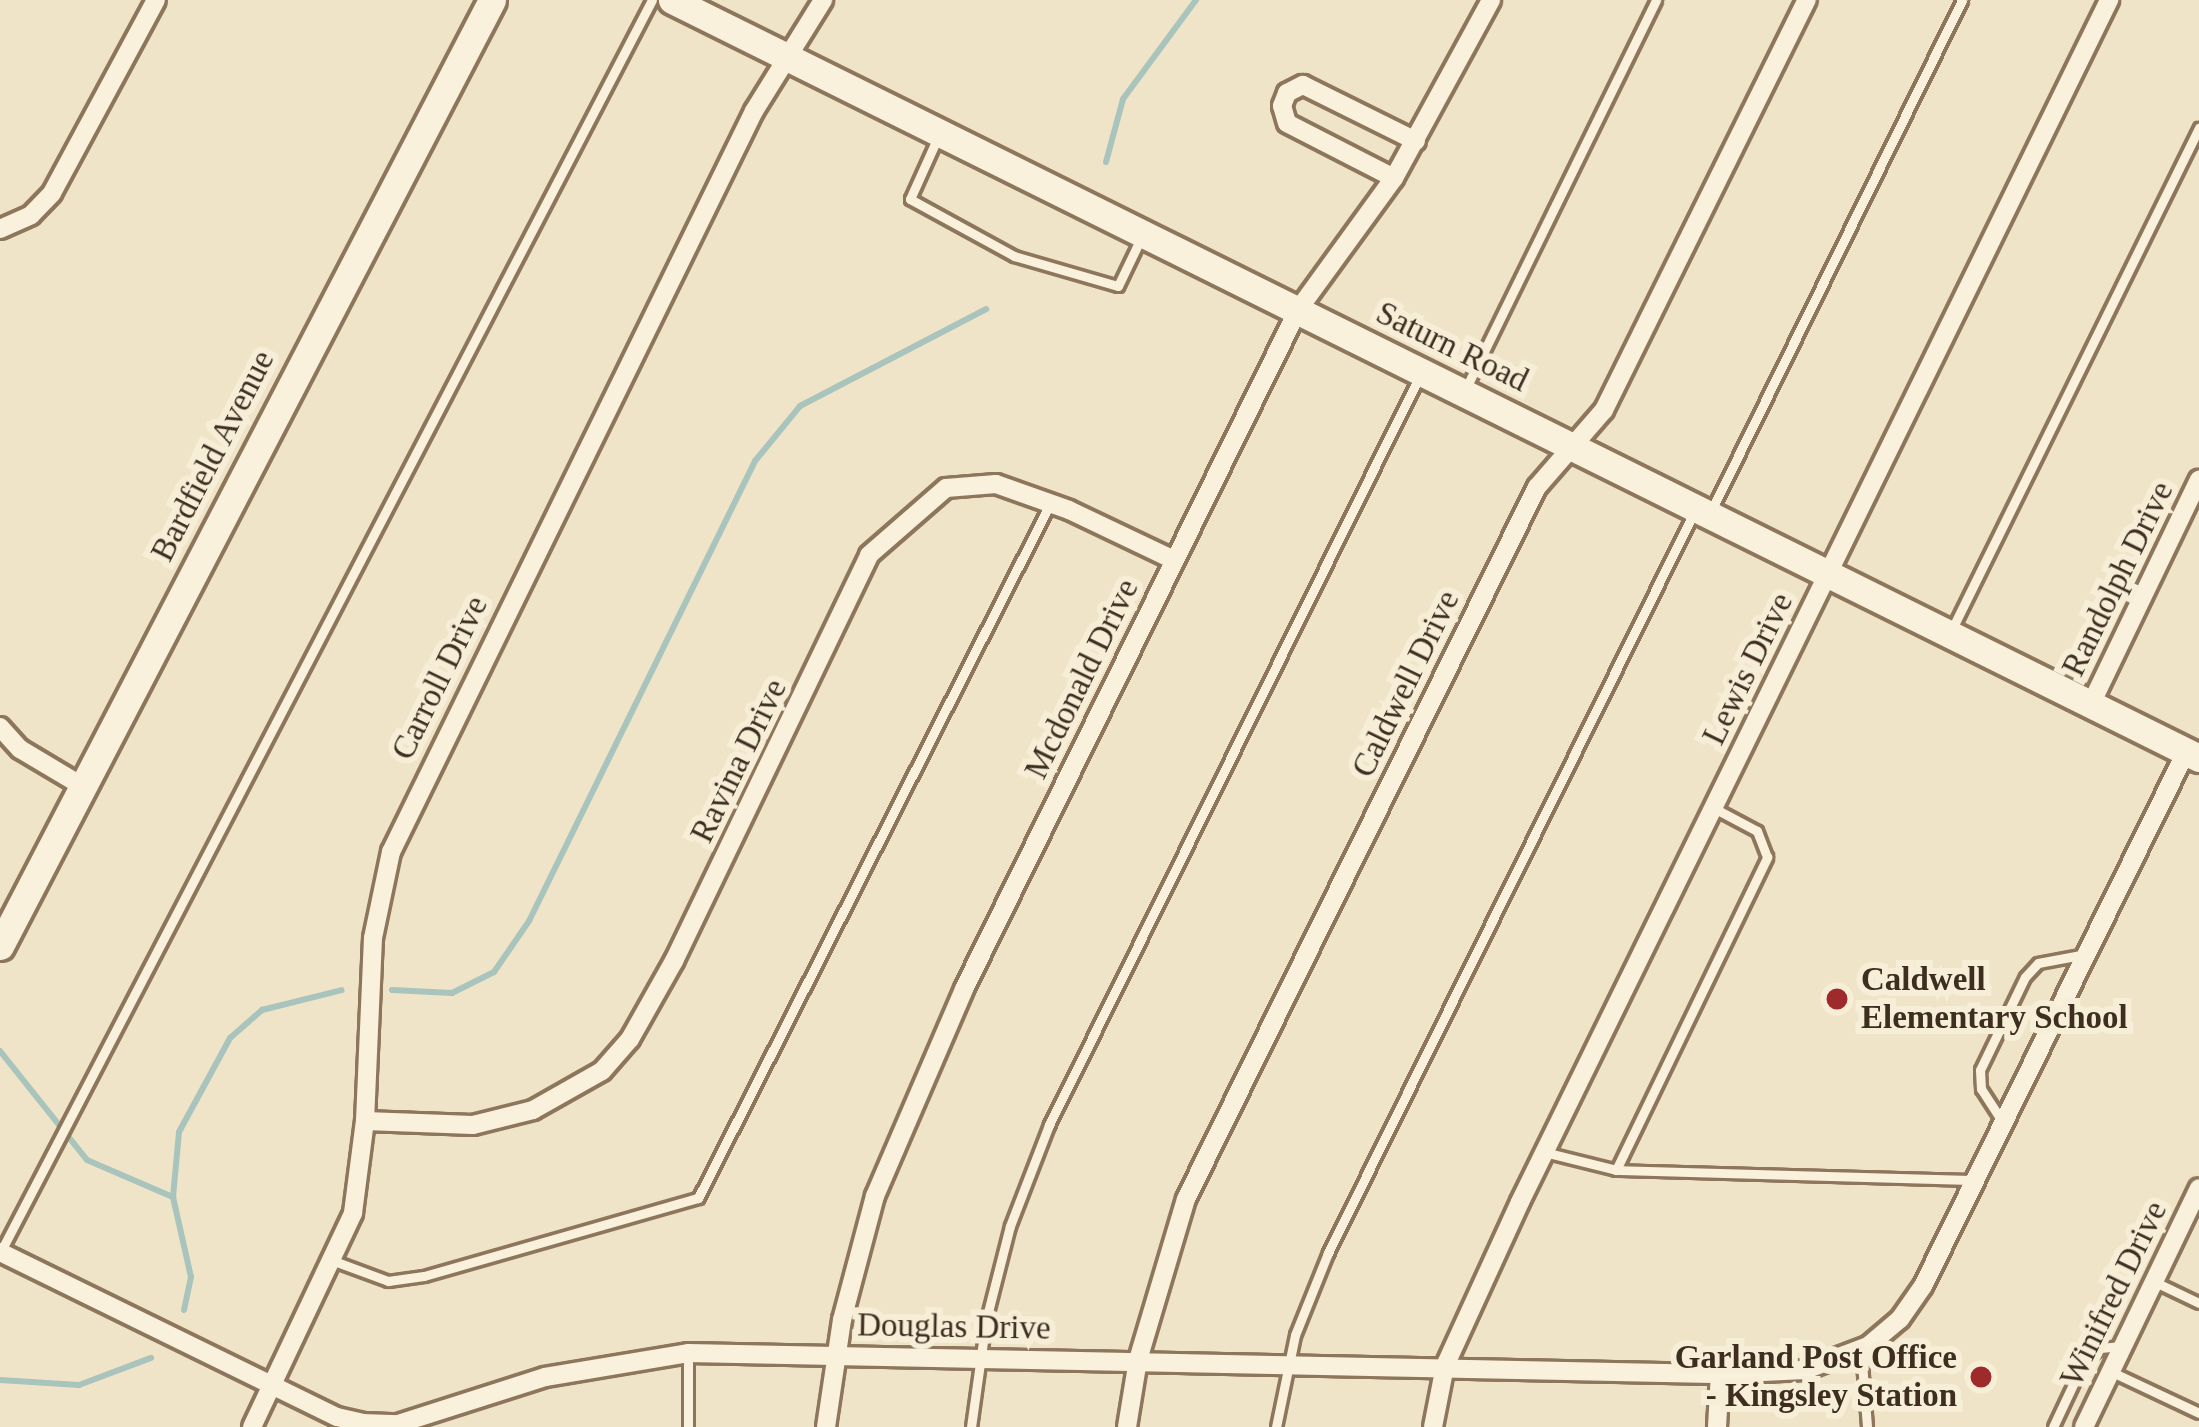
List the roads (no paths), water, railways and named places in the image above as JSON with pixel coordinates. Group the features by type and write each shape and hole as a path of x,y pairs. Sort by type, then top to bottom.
{"street":[{"path":"0,229 31,215 52,193 156,0"},
{"name":"Bardfield Avenue","path":"0,946 492,0"},
{"name":"Saturn Road","path":"673,0 2192,755"},
{"name":"Carroll Drive","path":"252,1427 353,1213 365,1121 373,938 380,883 391,852 733,152 823,0"},
{"name":"Mcdonald Drive","path":"826,1427 836,1355 874,1196 901,1126 1298,310 1394,178 1491,0"},
{"name":"Caldwell Drive","path":"1127,1427 1138,1360 1186,1199 1538,488 1604,410 1807,0"},
{"name":"Lewis Drive","path":"1433,1427 1445,1366 1544,1152 2108,0"},
{"path":"1394,178 1287,122 1282,106 1287,93 1303,85 1416,141"},
{"name":"Randolph Drive","path":"2091,704 2199,480"},
{"name":"Ravina Drive","path":"365,1121 472,1125 533,1110 602,1072 629,1039 674,961 869,555 946,488 996,484 1174,560"},
{"path":"0,727 20,749 82,786"},
{"path":"1975,1180 2192,755"},
{"name":"Douglas Drive","path":"0,1252 337,1417 398,1424 545,1377 688,1353 1720,1374 1804,1370 1861,1349 1900,1318 1923,1286 1975,1180"},
{"name":"Winifred Drive","path":"2084,1427 2199,1188"},
{"path":"1717,1427 1720,1374"}],"lane":[{"path":"0,1252 652,0"},
{"path":"1463,392 1656,0"},
{"path":"1276,1427 1288,1363 1310,1293 1389,1124 1962,0"},
{"path":"1950,633 2199,128"},
{"path":"939,134 910,199 1014,256 1118,286 1142,236"},
{"path":"971,1427 977,1357 1010,1226 1049,1125 1422,372"},
{"path":"334,1261 388,1281 424,1276 698,1198 1051,504"},
{"path":"1616,1170 1768,856 1757,831 1713,808"},
{"path":"2003,1123 1981,1089 1980,1070 2016,996 2038,963 2086,955"},
{"path":"1544,1152 1616,1170 1975,1180"},
{"path":"2153,1281 2199,1303"},
{"path":"2053,1427 2084,1361 2100,1348 2122,1346"},
{"path":"1861,1349 1867,1427"},
{"path":"688,1353 688,1427"},
{"path":"2109,1371 2199,1413"}],"waterway":[{"path":"1106,162 1123,99 1196,0"},
{"path":"392,990 452,993 494,972 529,921 755,461 800,406 986,309"},
{"path":"184,1310 191,1277 173,1197 179,1132 230,1038 262,1010 342,990"},
{"path":"0,1051 87,1160 173,1197"},
{"path":"0,1380 79,1385 151,1358"}],"place":[{"name":"Caldwell Elementary School","path":"1837,999"},
{"name":"Garland Post Office - Kingsley Station","path":"1981,1377"}]}
